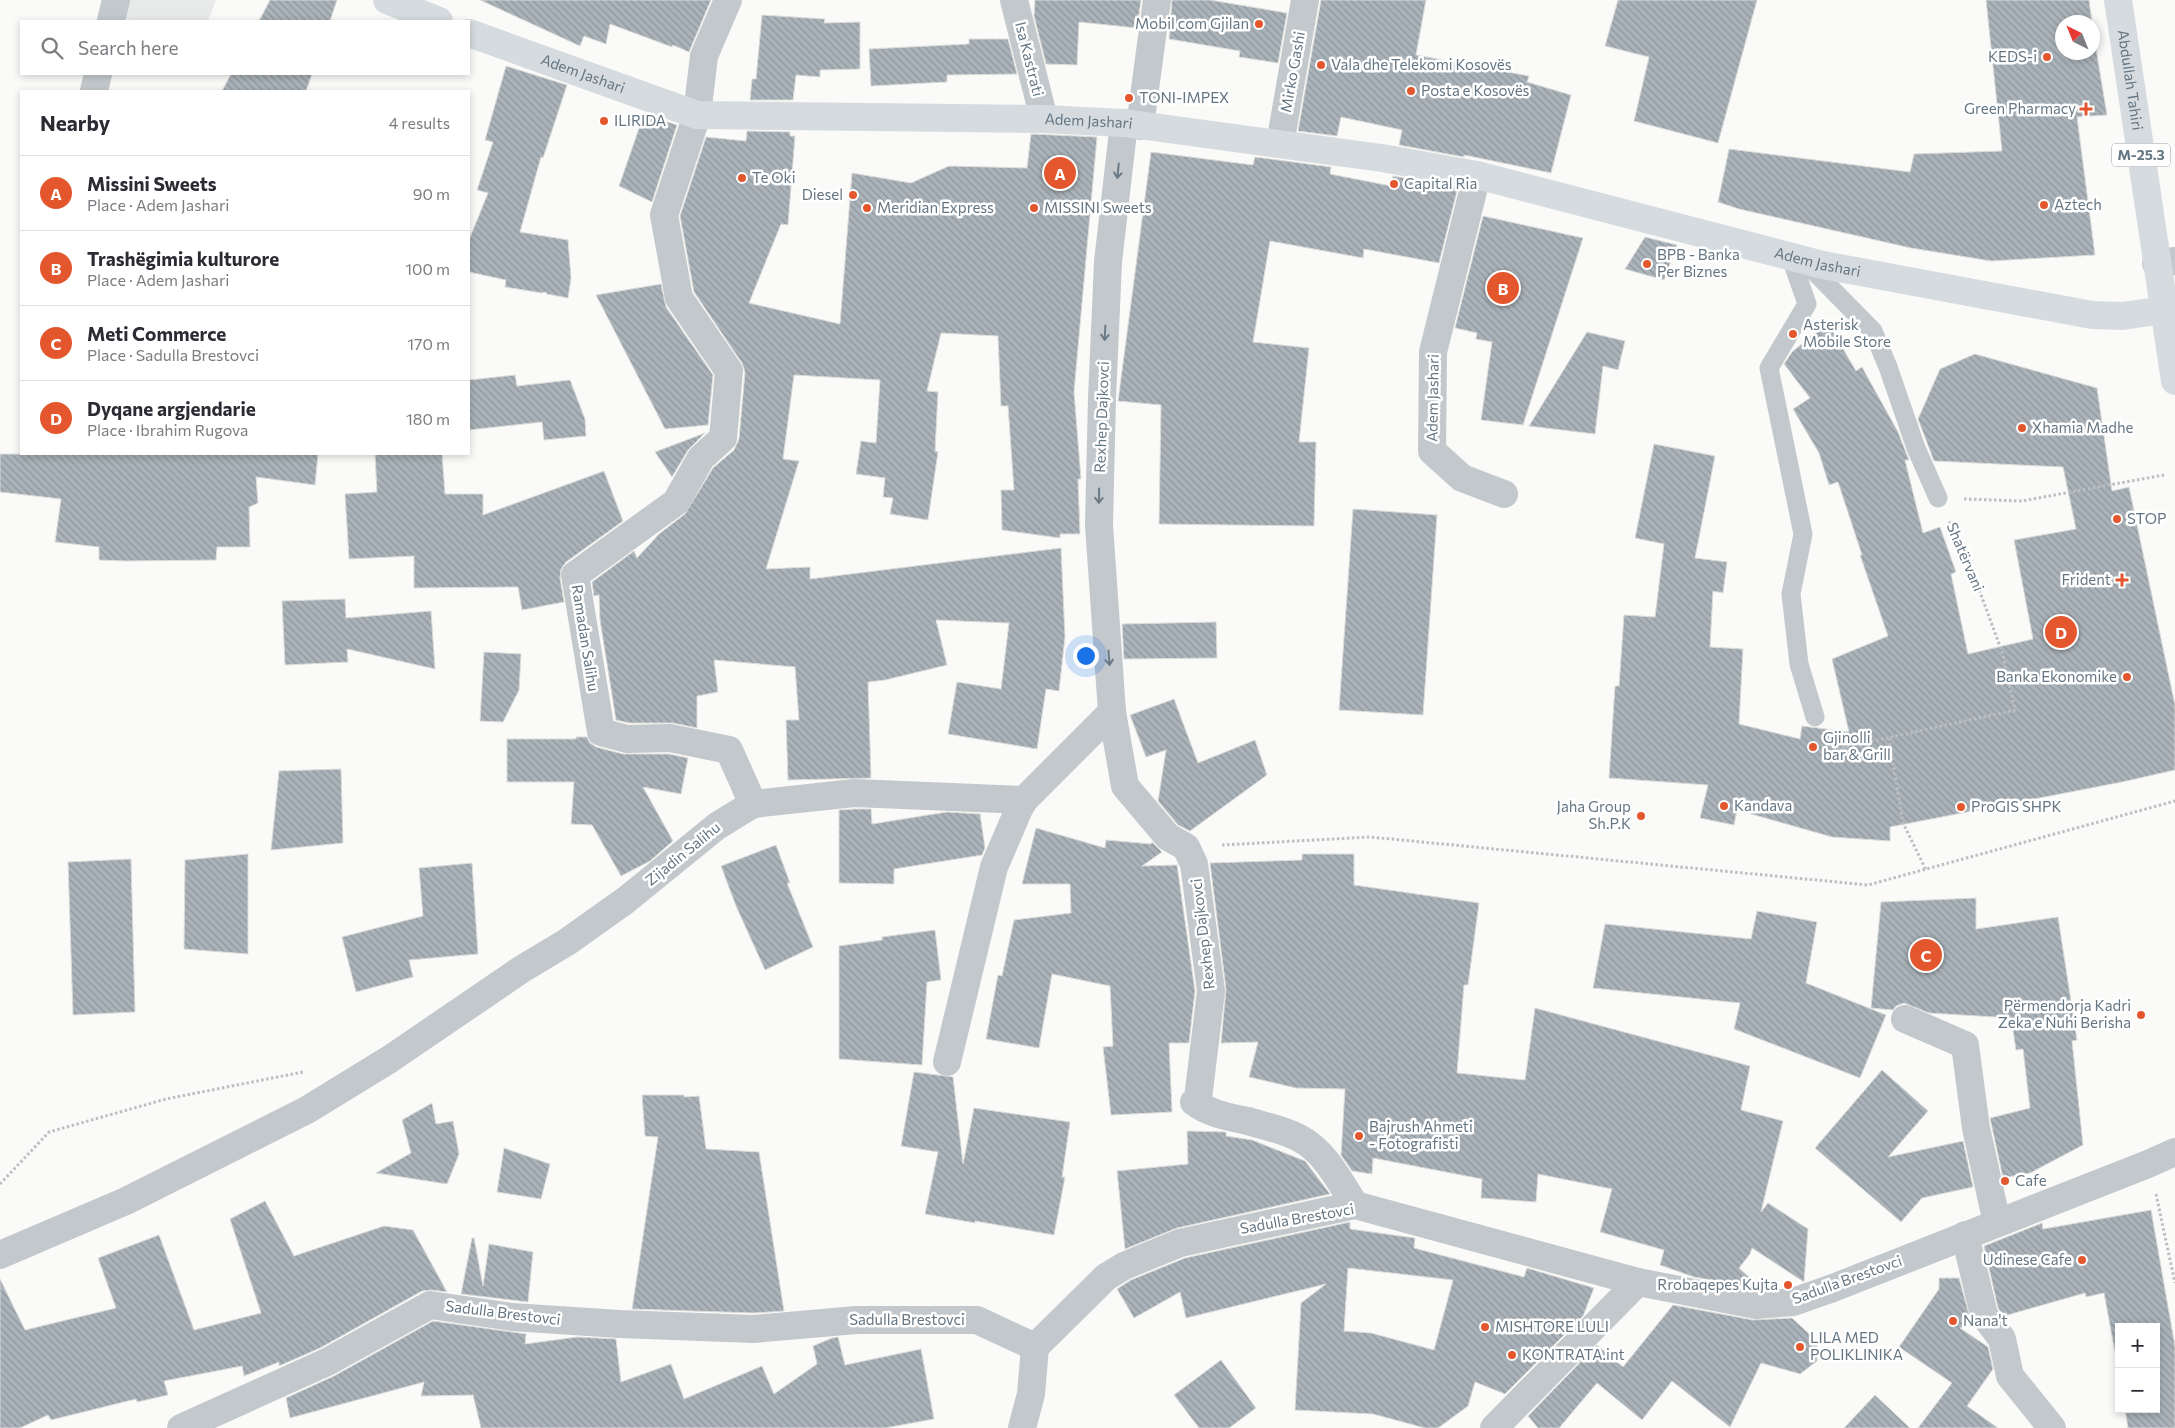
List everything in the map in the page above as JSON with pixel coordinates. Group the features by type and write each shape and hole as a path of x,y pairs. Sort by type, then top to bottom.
{"main road":[{"path":"387,0 437,20"},
{"name":"Abdullah Tahiri","path":"2118,0 2166,262 2163,310"},
{"name":"Adem Jashari","path":"470,33 697,115 1044,118 1132,124 1382,158 1476,176 1798,259 2092,315 2123,316 2163,310"},
{"name":"M-25.3","path":"2163,310 2175,381"}],"street":[{"path":"111,20 116,0"},
{"path":"697,115 704,56 728,0"},
{"name":"Isa Kastrati","path":"1014,0 1044,118"},
{"name":"Rexhep Dajkovci","path":"1157,0 1132,124 1108,262 1099,516 1112,712 1125,786 1168,837 1186,847 1194,864 1211,990 1198,1099 1194,1102 1206,1111 1274,1128 1300,1138 1316,1150 1330,1166 1356,1205"},
{"name":"Mirko Gashi","path":"1280,144 1305,0"},
{"path":"94,90 98,75"},
{"name":"Ramadan Salihu","path":"697,115 664,215 679,298 729,371 722,438 701,458 676,502 575,576 601,732 627,739 670,738 729,750 754,804"},
{"name":"Adem Jashari","path":"1476,176 1433,352 1432,451 1462,478 1504,494"},
{"path":"947,1062 994,867 1022,804 1112,712"},
{"name":"Zijadin Salihu","path":"0,1255 126,1201 308,1110 390,1059 522,969 567,942 626,900 717,826 754,804 854,793 1022,804"},
{"path":"1905,1019 1965,1046 1976,1128 1997,1223"},
{"name":"Sadulla Brestovci","path":"180,1428 327,1362 430,1305 512,1317 619,1324 754,1329 856,1320 978,1320 1034,1346 1106,1277 1124,1266 1180,1243 1356,1205 1638,1282 1756,1306 1793,1302 1833,1288 2175,1152"},
{"path":"1965,1235 1984,1315 2002,1339 2010,1376 2052,1428"},
{"path":"1494,1428 1638,1282"},
{"path":"1022,1428 1031,1394 1034,1346"}],"lane":[{"path":"1798,259 1873,331 1888,367 1916,448 1938,498"},
{"path":"1798,259 1806,304 1769,368 1803,534 1791,594 1799,664 1815,717"}],"path":[{"path":"1938,498 2022,501 2164,475"},
{"name":"Shatërvani","path":"1837,749 2015,710 1999,643 1969,562 1938,498"},
{"path":"1889,738 1903,823 1926,870"},
{"path":"1186,847 1370,836 1868,885 2175,801"},
{"path":"0,1184 49,1132 166,1099 304,1072"},
{"path":"2148,1164 2175,1283"}],"shaded area":[{"path":"130,0 216,0 208,20 131,20 122,18"}],"building":[{"path":"270,0 337,0 330,20 260,20"},
{"path":"480,0 711,0 689,52 610,24 606,44 584,36 580,46"},
{"path":"1035,0 1141,0 1137,28 1079,22 1077,65 1046,64 1034,16"},
{"path":"1172,0 1210,0 1287,13 1278,63 1239,57 1240,51 1169,39"},
{"name":"Posta e Kosovës","path":"1321,0 1426,0 1416,55 1529,76 1527,82 1571,95 1551,173 1464,155 1464,157 1399,145 1402,130 1341,117 1337,136 1298,131"},
{"path":"1618,0 1757,0 1718,143 1634,121 1649,57 1605,46"},
{"path":"1986,0 2089,0 2091,15 2055,15 2055,60 2098,60 2107,115 2077,117 2095,255 1991,261 1911,248 1739,209 1718,202 1729,149 1910,172 1914,154 2002,151"},
{"path":"762,15 825,19 824,23 860,22 860,69 820,70 820,77 796,75 793,100 750,100 752,79 756,79"},
{"path":"969,39 1008,39 1017,74 947,75 947,82 871,86 869,49 969,44"},
{"path":"506,66 567,85 543,158 541,157 520,232 568,240 571,278 568,298 547,294 546,292 505,287 506,280 470,272 470,238 488,193 477,190 493,142 485,140"},
{"path":"230,75 312,75 306,90 223,90"},
{"path":"644,114 677,125 652,202 619,186"},
{"path":"747,131 790,132 790,136 795,136 788,225 781,224 749,303 840,324 852,173 911,183 949,166 1027,168 1031,134 1097,137 1074,392 1081,479 1078,479 1080,534 1060,534 1060,538 1002,530 1001,490 1014,490 1008,406 1001,406 998,336 941,333 927,391 938,392 935,451 938,452 928,520 890,514 893,498 883,497 885,478 856,474 861,441 876,443 880,380 794,375 783,459 799,461 766,569 810,567 810,579 1061,548 1065,637 1059,691 1046,689 1037,749 948,734 957,682 1001,689 1009,623 936,620 947,665 885,680 868,682 871,778 788,780 786,720 799,720 795,667 714,660 718,692 697,696 697,728 673,723 629,723 616,720 600,620 599,595 594,596 592,582 634,551 637,558 659,534 685,514 713,468 734,450 739,439 745,372 742,363 694,292 680,216 706,137 746,141"},
{"path":"1151,152 1253,165 1255,157 1331,167 1330,174 1391,186 1393,176 1458,187 1439,263 1364,249 1363,258 1270,241 1253,342 1309,348 1299,442 1316,442 1314,526 1159,524 1161,405 1118,401"},
{"path":"1483,216 1583,238 1523,425 1481,420 1492,342 1476,339 1477,333 1455,328"},
{"path":"1645,237 1677,245 1664,280 1625,269"},
{"path":"661,284 666,307 713,375 708,425 665,429 596,295"},
{"path":"1829,325 1856,371 1862,367 1898,432 1909,460 1905,460 1923,533 1940,527 1956,572 1951,574 1968,654 2033,639 2014,540 2076,529 2063,467 1934,461 1918,419 1940,369 1975,354 2097,388 2112,491 2129,487 2175,705 2175,770 1890,827 1890,841 1832,837 1737,810 1734,825 1700,818 1708,785 1609,778 1615,686 1619,686 1624,615 1655,617 1664,544 1635,538 1654,444 1715,456 1695,558 1727,562 1723,593 1713,591 1710,647 1743,649 1739,724 1800,739 1802,726 1849,732 1832,659 1888,636 1860,555 1862,555 1838,482 1829,485 1819,453 1793,409 1810,398 1784,364 1792,352 1803,343 1802,341"},
{"path":"1587,332 1625,341 1618,370 1603,366 1595,434 1529,426"},
{"path":"515,375 517,386 570,380 585,419 586,436 544,440 542,422 470,430 470,380"},
{"path":"705,433 688,450 672,477 655,452"},
{"path":"0,454 318,455 315,485 256,477 258,503 249,507 250,547 217,547 216,560 99,560 99,547 55,542 61,499 0,492"},
{"path":"375,455 442,455 445,494 483,494 483,515 604,471 623,521 566,562 561,569 560,578 564,602 522,610 518,587 414,588 414,556 349,559 345,494 377,492"},
{"path":"1353,509 1437,515 1423,715 1339,710"},
{"path":"345,599 346,618 431,611 435,669 347,649 348,662 285,665 282,601"},
{"path":"1216,622 1217,658 1124,659 1122,624"},
{"path":"484,652 521,654 519,690 503,722 480,721"},
{"path":"1174,699 1198,763 1255,740 1267,775 1190,831 1178,825 1158,801 1166,750 1146,757 1130,715"},
{"path":"576,737 587,737 590,743 596,747 623,754 669,754 688,758 681,794 643,787 673,841 650,861 621,876 592,825 571,824 574,782 507,782 507,739 576,739"},
{"path":"341,769 343,843 271,850 279,771"},
{"path":"871,809 872,824 947,812 980,814 985,848 982,855 894,869 894,884 839,883 839,810"},
{"path":"1036,828 1105,848 1106,840 1151,844 1152,842 1162,852 1142,866 1177,865 1195,991 1189,1043 1169,1043 1172,1112 1111,1115 1103,1047 1113,1046 1110,986 1052,974 1039,1048 986,1039 998,975 1002,976 1014,920 1071,913 1070,884 1022,884"},
{"path":"776,845 790,883 787,883 813,947 765,970 736,906 721,866"},
{"path":"248,854 248,954 184,949 185,860"},
{"path":"1302,854 1354,854 1354,885 1479,903 1468,985 1464,985 1457,1073 1525,1080 1535,1008 1750,1066 1741,1110 1783,1121 1761,1212 1768,1203 1808,1229 1804,1282 1752,1248 1750,1254 1739,1268 1762,1289 1694,1277 1660,1265 1664,1250 1600,1232 1612,1189 1538,1174 1536,1202 1481,1198 1482,1179 1373,1158 1372,1174 1352,1171 1341,1155 1345,1089 1296,1088 1249,1077 1258,1042 1221,1043 1226,989 1210,863 1302,860"},
{"path":"131,859 135,1012 73,1015 68,862"},
{"path":"472,863 478,954 409,960 413,977 356,992 342,937 423,916 419,868"},
{"path":"1976,898 1976,929 2058,917 2077,1040 2072,1041 2083,1145 2030,1173 2003,1178 1990,1118 2030,1108 2023,1049 2016,1050 2011,1018 1929,1013 1904,1003 1896,1006 1893,1010 1871,1008 1881,902"},
{"path":"1757,911 1817,922 1806,983 1886,1015 1860,1078 1734,1029 1740,1003 1593,988 1605,924 1751,939"},
{"path":"935,930 941,980 927,982 922,1065 839,1059 839,946 882,940 882,937"},
{"path":"1882,1070 1928,1111 1888,1157 1963,1141 1973,1187 1922,1198 1901,1222 1815,1148"},
{"path":"914,1072 953,1077 963,1164 974,1108 1070,1122 1062,1177 1065,1177 1054,1235 925,1214 938,1152 901,1146"},
{"path":"642,1095 699,1096 706,1149 759,1152 784,1311 754,1313 632,1309 658,1137 645,1136"},
{"path":"432,1103 436,1124 453,1121 459,1154 447,1184 376,1173 411,1153 402,1120"},
{"path":"1187,1131 1226,1132 1226,1136 1252,1140 1305,1161 1330,1194 1177,1228 1125,1249 1117,1171 1188,1164"},
{"path":"504,1148 550,1164 541,1199 497,1192"},
{"path":"265,1201 294,1256 384,1226 413,1230 447,1292 422,1291 320,1348 279,1366 279,1362 244,1376 242,1366 164,1381 168,1395 137,1402 136,1399 51,1420 48,1415 20,1428 0,1428 0,1279 25,1330 116,1308 98,1258 159,1235 194,1330 261,1313 230,1219"},
{"path":"2151,1210 2175,1346 2175,1428 2128,1428 2126,1413 2160,1413 2160,1323 2115,1323 2115,1352 2104,1293 2086,1297 2085,1293 2004,1316 1998,1308 1984,1246 2042,1223 2043,1229"},
{"path":"1350,1222 1350,1229 1415,1238 1414,1248 1524,1277 1527,1268 1594,1288 1583,1316 1505,1394 1475,1382 1468,1406 1438,1428 1425,1428 1373,1414 1295,1410 1301,1303 1326,1284 1186,1318 1180,1292 1134,1318 1117,1289 1131,1280 1185,1258","holes":["1348,1268 1453,1280 1434,1350 1371,1333 1344,1331"]},
{"path":"472,1238 474,1238 483,1286 489,1244 533,1252 528,1302 461,1294"},
{"path":"1939,1278 1959,1278 1972,1325 1960,1328 1988,1347 1993,1369 1967,1406 1998,1428 1918,1428 1952,1383 1899,1347 1939,1289"},
{"path":"1673,1305 1753,1320 1792,1318 1817,1341 1817,1361 1800,1374 1761,1363 1730,1427 1672,1381 1642,1420 1597,1383 1559,1428 1538,1428 1528,1416 1597,1345 1623,1367"},
{"path":"433,1321 526,1334 525,1344 577,1337 616,1339 621,1382 671,1364 684,1399 762,1366 774,1394 817,1364 813,1346 832,1338 838,1337 845,1365 921,1349 934,1419 885,1428 481,1428 473,1395 421,1396 424,1382 290,1418 286,1398 334,1376"},
{"path":"1221,1360 1256,1408 1229,1428 1199,1428 1174,1395"},
{"path":"1875,1395 1910,1428 1844,1428"}],"place":[{"name":"Mobil com Gjilan","path":"1259,24"},
{"name":"KEDS-i","path":"2047,57"},
{"name":"Vala dhe Telekomi Kosovës","path":"1321,65"},
{"name":"Posta e Kosovës","path":"1411,91"},
{"name":"TONI-IMPEX","path":"1129,98"},
{"name":"Green Pharmacy","path":"2086,109"},
{"name":"ILIRIDA","path":"604,121"},
{"name":"Missini Sweets","path":"1060,173"},
{"name":"Te Oki","path":"742,178"},
{"name":"Capital Ria","path":"1394,184"},
{"name":"Diesel","path":"853,195"},
{"name":"Aztech","path":"2044,205"},
{"name":"Meridian Express","path":"867,208"},
{"name":"MISSINI Sweets","path":"1034,208"},
{"name":"BPB - Banka Per Biznes","path":"1647,264"},
{"name":"Trashëgimia kulturore","path":"1503,288"},
{"name":"Asterisk Mobile Store","path":"1793,334"},
{"name":"Xhamia Madhe","path":"2022,428"},
{"name":"STOP","path":"2117,519"},
{"name":"Frident","path":"2122,580"},
{"name":"Dyqane argjendarie","path":"2061,632"},
{"name":"Banka Ekonomike","path":"2127,677"},
{"name":"Gjinolli bar & Grill","path":"1813,747"},
{"name":"Kandava","path":"1724,806"},
{"name":"ProGIS SHPK","path":"1961,807"},
{"name":"Jaha Group Sh.P.K","path":"1641,816"},
{"name":"Meti Commerce","path":"1926,955"},
{"name":"Përmendorja Kadri Zeka e Nuhi Berisha","path":"2141,1015"},
{"name":"Bajrush Ahmeti - Fotografisti","path":"1359,1136"},
{"name":"Cafe","path":"2005,1181"},
{"name":"Udinese Cafe","path":"2082,1260"},
{"name":"Rrobaqepes Kujta","path":"1788,1285"},
{"name":"Nana't","path":"1953,1321"},
{"name":"MISHTORE LULI","path":"1485,1327"},
{"name":"LILA MED POLIKLINIKA","path":"1800,1347"},
{"name":"KONTRATA.int","path":"1512,1355"}]}
